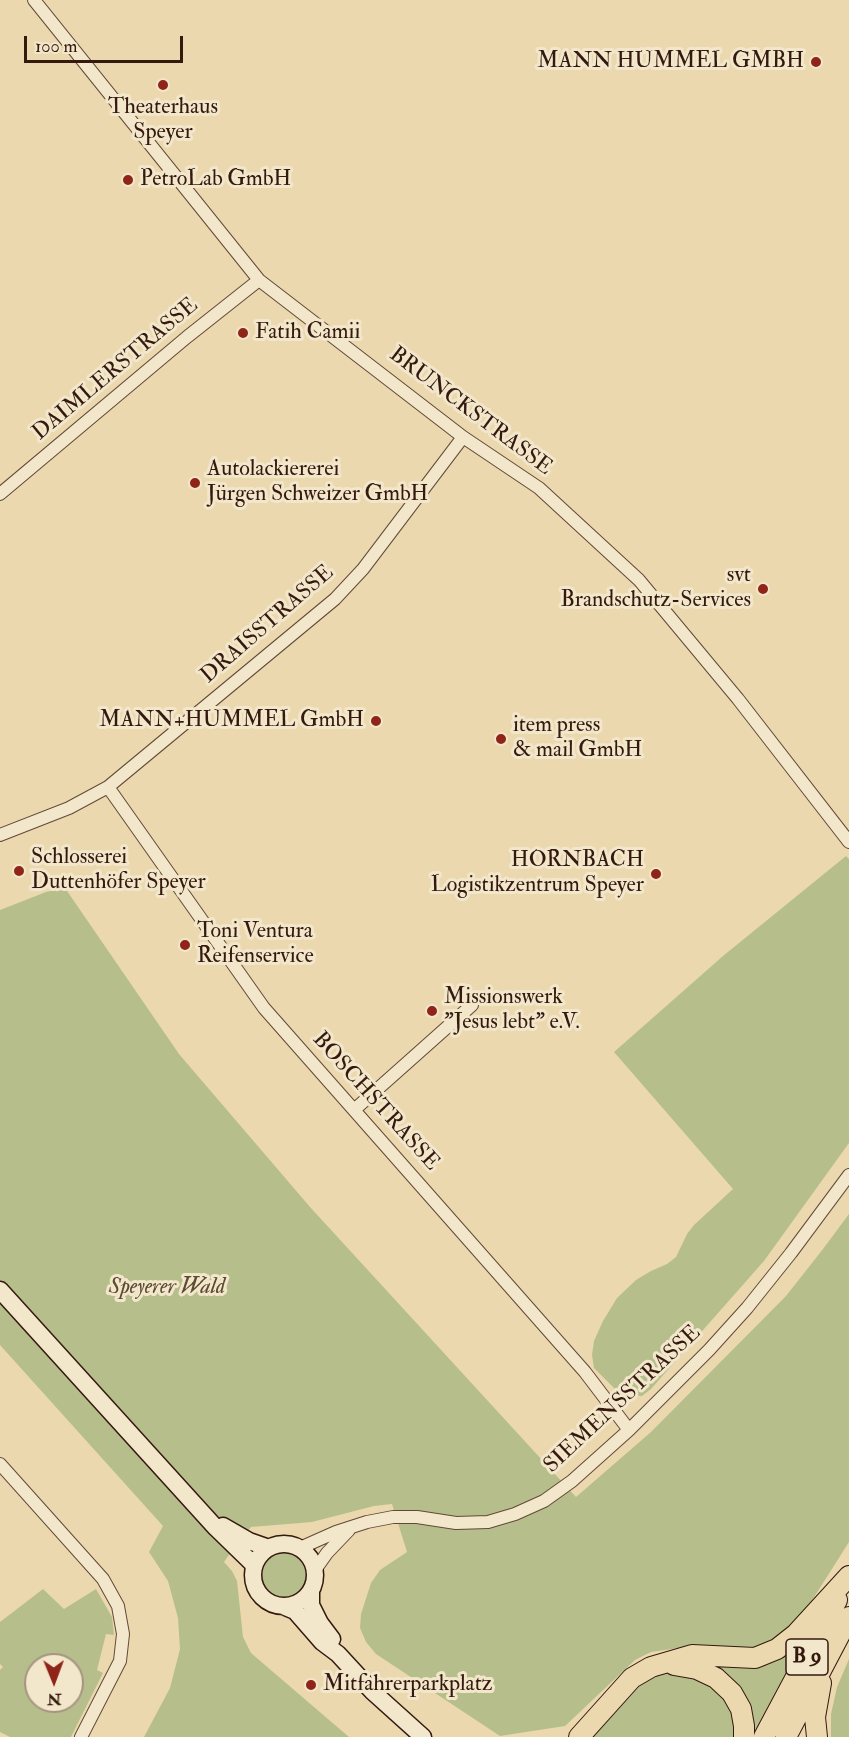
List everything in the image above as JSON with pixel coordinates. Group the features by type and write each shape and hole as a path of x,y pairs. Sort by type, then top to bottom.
{"highway":[{"path":"579,1737 632,1678 651,1667 692,1655 755,1658 777,1649 796,1634 849,1576"},
{"name":"B 9","path":"764,1737 849,1576"},
{"name":"B 9","path":"786,1737 849,1617"},
{"path":"663,1664 697,1669 716,1678 732,1693 741,1710 744,1737"},
{"path":"817,1737 815,1717 824,1665"}],"main road":[{"path":"0,1290 216,1527 254,1565"},
{"path":"188,1496 226,1528 249,1541 268,1548"},
{"path":"338,1654 332,1637 320,1623 311,1605 311,1590 315,1577 312,1561 300,1548 282,1544 268,1548 258,1556 254,1565 253,1579 259,1594 272,1603 295,1611 322,1642 338,1654 373,1692 423,1737"},
{"path":"283,1606 299,1602 311,1590"}],"street":[{"name":"BRUNCKSTRASSE","path":"34,0 259,279 463,437 539,488 639,580 738,699 849,842"},
{"name":"DAIMLERSTRASSE","path":"0,494 259,279"},
{"name":"DRAISSTRASSE","path":"0,835 69,808 108,787 335,599 363,569 463,437"},
{"name":"BOSCHSTRASSE","path":"108,787 264,1008 585,1372 629,1430"},
{"path":"354,1110 472,1005"},
{"name":"SIEMENSSTRASSE","path":"300,1548 355,1526 393,1517 417,1517 456,1523 488,1522 515,1514 544,1501 572,1481 629,1430 709,1350 747,1308 849,1175"},
{"path":"0,1464 103,1579 118,1606 123,1634 120,1661 81,1737"},
{"name":"SIEMENSSTRASSE","path":"315,1570 327,1552 355,1526"}],"green space":[{"path":"846,856 849,859 849,1143 764,1261 651,1389 642,1396 620,1394 594,1368 592,1355 594,1341 603,1321 617,1298 636,1280 676,1257 694,1225 733,1189 614,1052 723,956"},
{"name":"Speyerer Wald","path":"65,888 179,1054 310,1207 576,1497 651,1432 786,1296 849,1214 849,1542 811,1602 779,1640 751,1650 693,1646 651,1652 635,1660 565,1726 500,1736 376,1654 366,1642 360,1628 361,1614 371,1583 380,1570 407,1552 392,1504 374,1506 312,1522 251,1527 241,1540 237,1554 229,1555 224,1562 237,1581 243,1637 251,1653 349,1737 144,1737 170,1688 180,1649 178,1618 168,1581 149,1552 163,1526 0,1345 0,910 46,892"},
{"path":"285,1551 303,1558 310,1576 303,1594 285,1601 267,1594 260,1576 267,1558"},
{"path":"43,1589 64,1609 96,1589 112,1617 114,1635 106,1634 97,1670 103,1673 84,1711 84,1653 24,1653 24,1713 83,1713 71,1737 10,1737 0,1732 0,1670 3,1667 0,1664 0,1622"},
{"path":"810,1629 753,1737 719,1674 708,1660 728,1663"},
{"path":"849,1659 849,1737 831,1737 831,1714 837,1687"},
{"path":"674,1671 691,1672 729,1697 738,1737 588,1737 640,1683 655,1675"}],"place":[{"name":"MANN HUMMEL GMBH","path":"816,62"},
{"name":"Theaterhaus Speyer","path":"163,85"},
{"name":"PetroLab GmbH","path":"128,180"},
{"name":"Fatih Camii","path":"243,333"},
{"name":"Autolackiererei Jürgen Schweizer GmbH","path":"195,483"},
{"name":"svt Brandschutz-Services","path":"763,589"},
{"name":"MANN+HUMMEL GmbH","path":"376,721"},
{"name":"item press & mail GmbH","path":"501,739"},
{"name":"Schlosserei Duttenhöfer Speyer","path":"19,871"},
{"name":"HORNBACH Logistikzentrum Speyer","path":"656,874"},
{"name":"Toni Ventura Reifenservice","path":"185,945"},
{"name":"Missionswerk \"Jesus lebt\" e.V.","path":"432,1011"},
{"name":"Mitfahrerparkplatz","path":"311,1685"}]}
